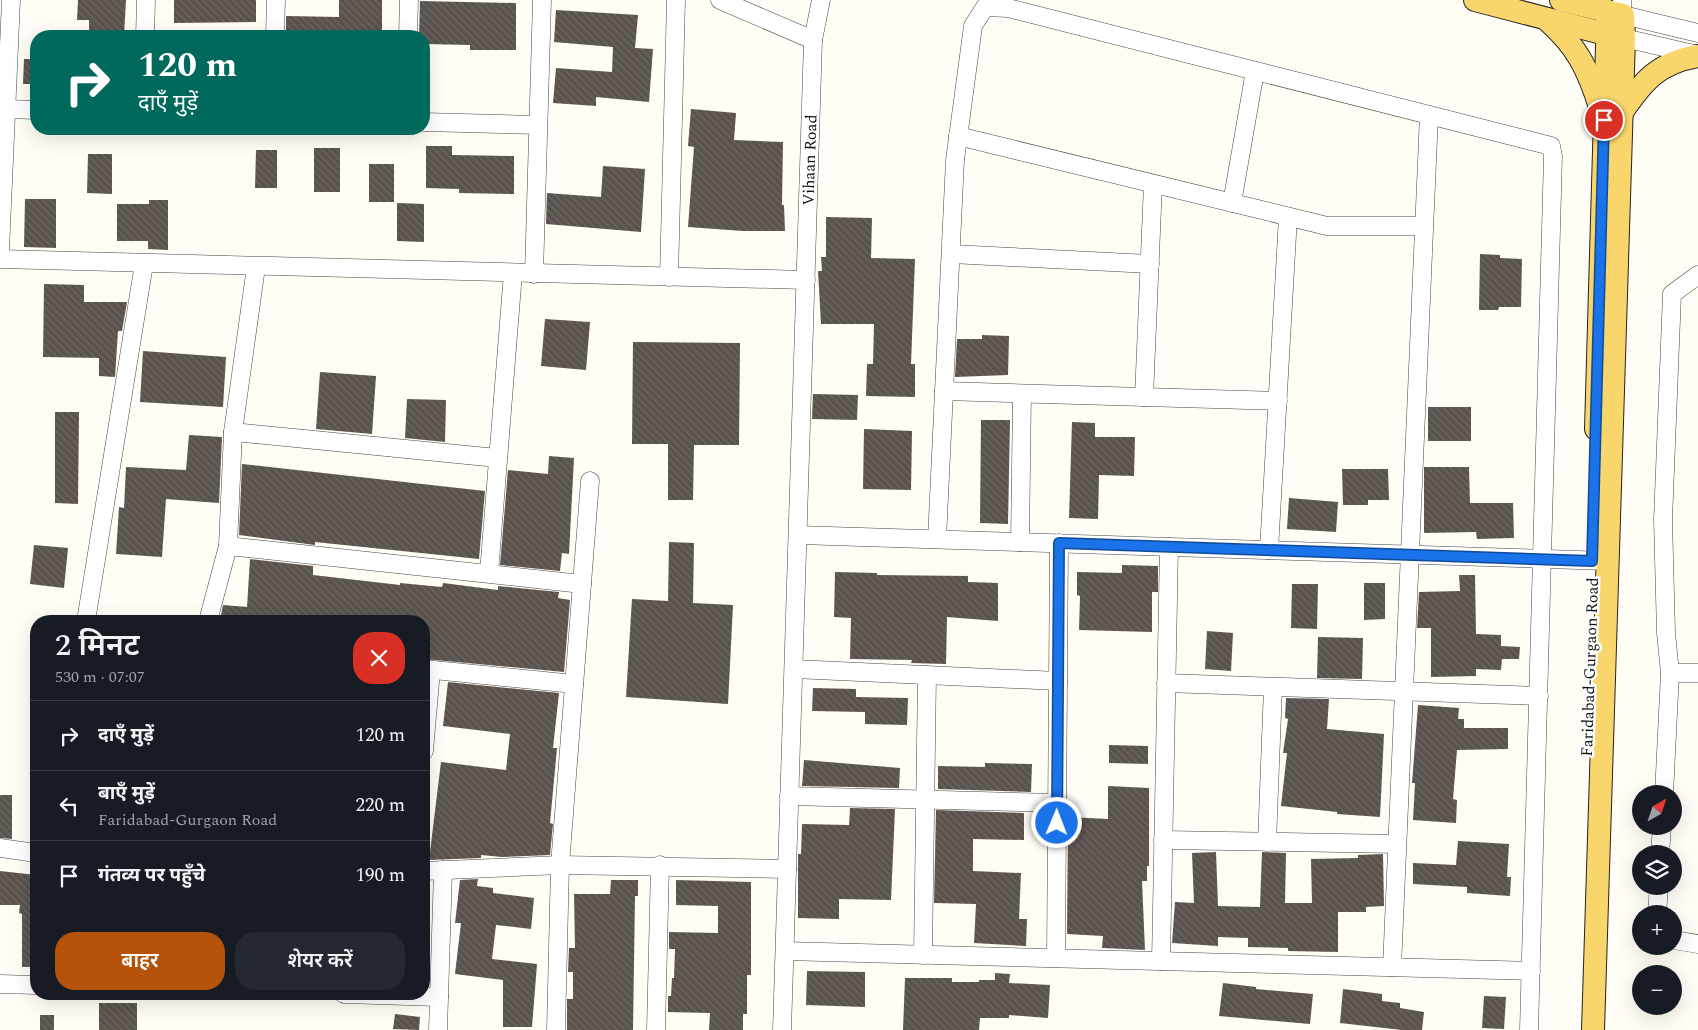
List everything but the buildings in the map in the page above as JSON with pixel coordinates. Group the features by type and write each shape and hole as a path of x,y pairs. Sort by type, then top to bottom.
{"main road":[{"path":"1475,0 1616,37"},
{"path":"1561,0 1618,9"},
{"name":"Faridabad-Gurgaon Road","path":"1593,1030 1600,561 1613,116 1618,9"},
{"path":"1545,18 1561,32 1578,53 1594,89 1613,116 1640,84 1666,64 1698,56"},
{"name":"Faridabad-Gurgaon Road","path":"1578,1030 1600,561"}],"street":[{"path":"0,250 6,109 4,68 10,0"},
{"path":"145,30 146,0"},
{"path":"275,30 276,0"},
{"path":"408,30 409,0"},
{"path":"534,274 542,0"},
{"path":"669,277 676,0"},
{"path":"720,0 813,40"},
{"name":"Vihaan Road","path":"782,1030 813,40 820,0"},
{"path":"937,539 958,136 973,26 985,7 1008,8 1551,146 1553,156 1543,559 1529,1030"},
{"path":"1618,9 1698,33"},
{"path":"1616,37 1698,56"},
{"path":"1232,203 1255,71"},
{"path":"6,109 30,110"},
{"path":"1392,967 1429,116"},
{"path":"430,122 538,125"},
{"path":"958,136 1327,226 1424,226"},
{"path":"1144,397 1153,184"},
{"path":"1269,550 1288,217"},
{"path":"951,254 1150,264"},
{"path":"0,259 806,280"},
{"path":"87,615 144,264"},
{"path":"210,615 228,546 233,432 256,267"},
{"path":"489,573 497,458 514,273"},
{"path":"1664,785 1670,674 1666,633 1663,520 1672,294 1698,275"},
{"path":"944,392 1278,401"},
{"path":"1020,542 1022,394"},
{"path":"233,432 497,458"},
{"path":"556,1030 560,865 590,481"},
{"path":"798,535 1600,561"},
{"path":"1056,958 1059,543"},
{"path":"228,546 582,584"},
{"path":"1161,961 1169,547"},
{"path":"794,669 1058,681"},
{"path":"430,670 574,684"},
{"path":"1670,674 1698,673"},
{"path":"923,955 927,675"},
{"path":"1166,683 1538,696"},
{"path":"1267,842 1273,687"},
{"path":"790,796 1058,803"},
{"path":"1163,840 1397,844"},
{"path":"0,848 30,852"},
{"path":"430,871 560,865 660,865 787,869"},
{"path":"656,1030 660,865"},
{"path":"438,1030 442,870"},
{"path":"1682,941 1698,944"},
{"path":"785,951 1531,971"},
{"path":"0,984 30,985"},
{"path":"430,997 439,997"}],"route":[{"path":"1057,823 1059,543 1592,561 1604,120"}]}
